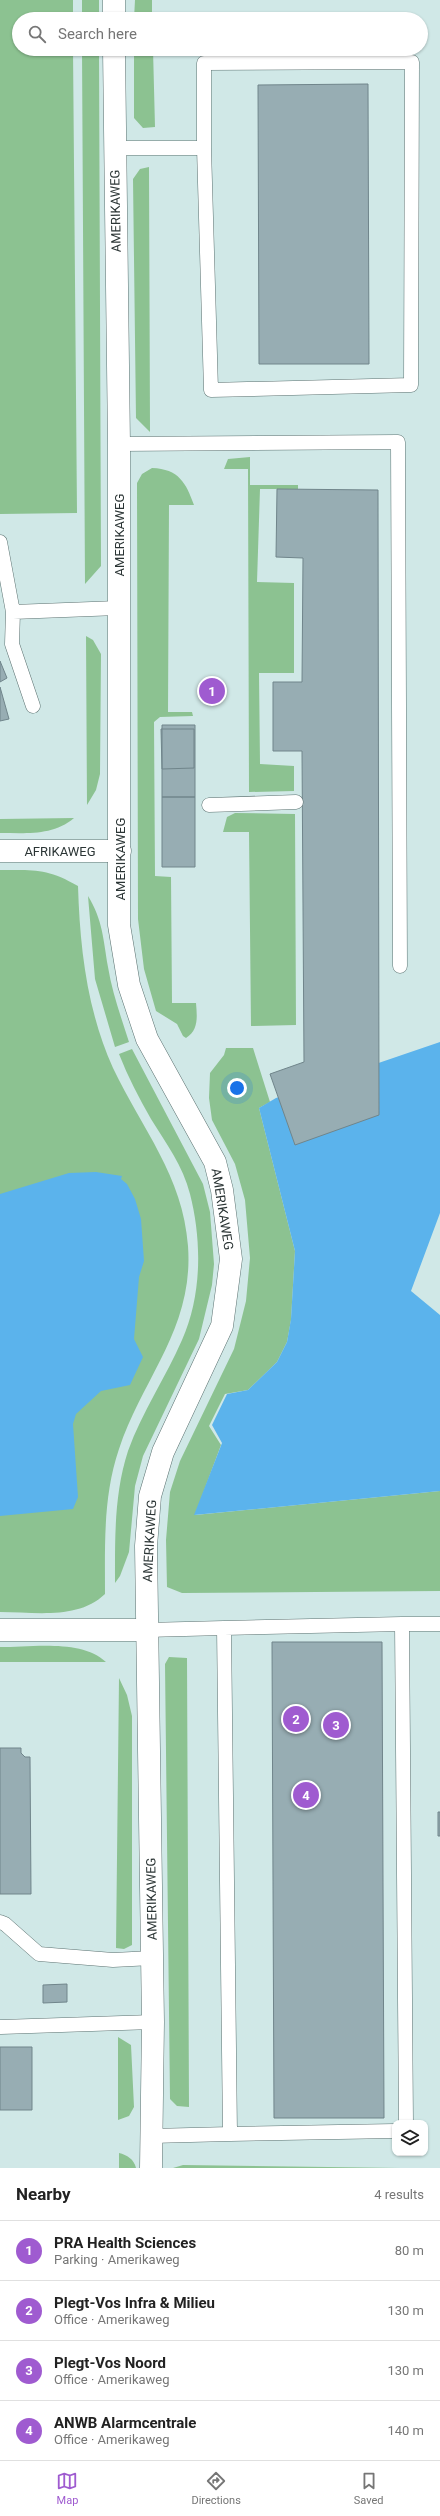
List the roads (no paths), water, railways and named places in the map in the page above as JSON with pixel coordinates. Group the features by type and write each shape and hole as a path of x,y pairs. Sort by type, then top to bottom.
{"street":[{"path":"114,0 114,12"},
{"name":"AMERIKAWEG","path":"114,56 119,444 119,926 129,985 147,1039 215,1162 222,1190 231,1259 222,1326 163,1452 150,1496 146,1546 146,1630 153,2022 151,2168"},
{"name":"AFRIKAWEG","path":"0,851 120,851"},
{"path":"0,1630 146,1630"}],"lane":[{"path":"412,62 411,385 211,390 204,148 204,63 412,62"},
{"path":"114,148 204,148"},
{"path":"119,444 398,442 400,966"},
{"path":"0,542 13,612 12,644 33,706"},
{"path":"13,612 118,608"},
{"path":"209,805 296,802"},
{"path":"402,1624 406,2120"},
{"path":"146,1630 440,1624"},
{"path":"224,1628 230,2134"},
{"path":"0,1922 5,1924 39,1954 113,1960 152,1958"},
{"path":"1,2027 153,2022"},
{"path":"151,2136 392,2131"}],"water":[{"path":"440,1042 440,1213 411,1291 440,1315 440,1491 194,1515 222,1443 212,1425 227,1394 248,1390 277,1362 287,1342 291,1319 295,1251 259,1108 276,1098"},
{"path":"96,1172 122,1176 121,1179 127,1184 135,1199 141,1219 144,1261 139,1277 134,1339 143,1357 130,1385 101,1391 76,1414 73,1424 78,1497 73,1509 0,1516 0,1194 69,1173"}],"place":[{"name":"PRA Health Sciences","path":"212,691"},
{"name":"Plegt-Vos Infra & Milieu","path":"296,1719"},
{"name":"Plegt-Vos Noord","path":"336,1725"},
{"name":"ANWB Alarmcentrale","path":"306,1795"}]}
